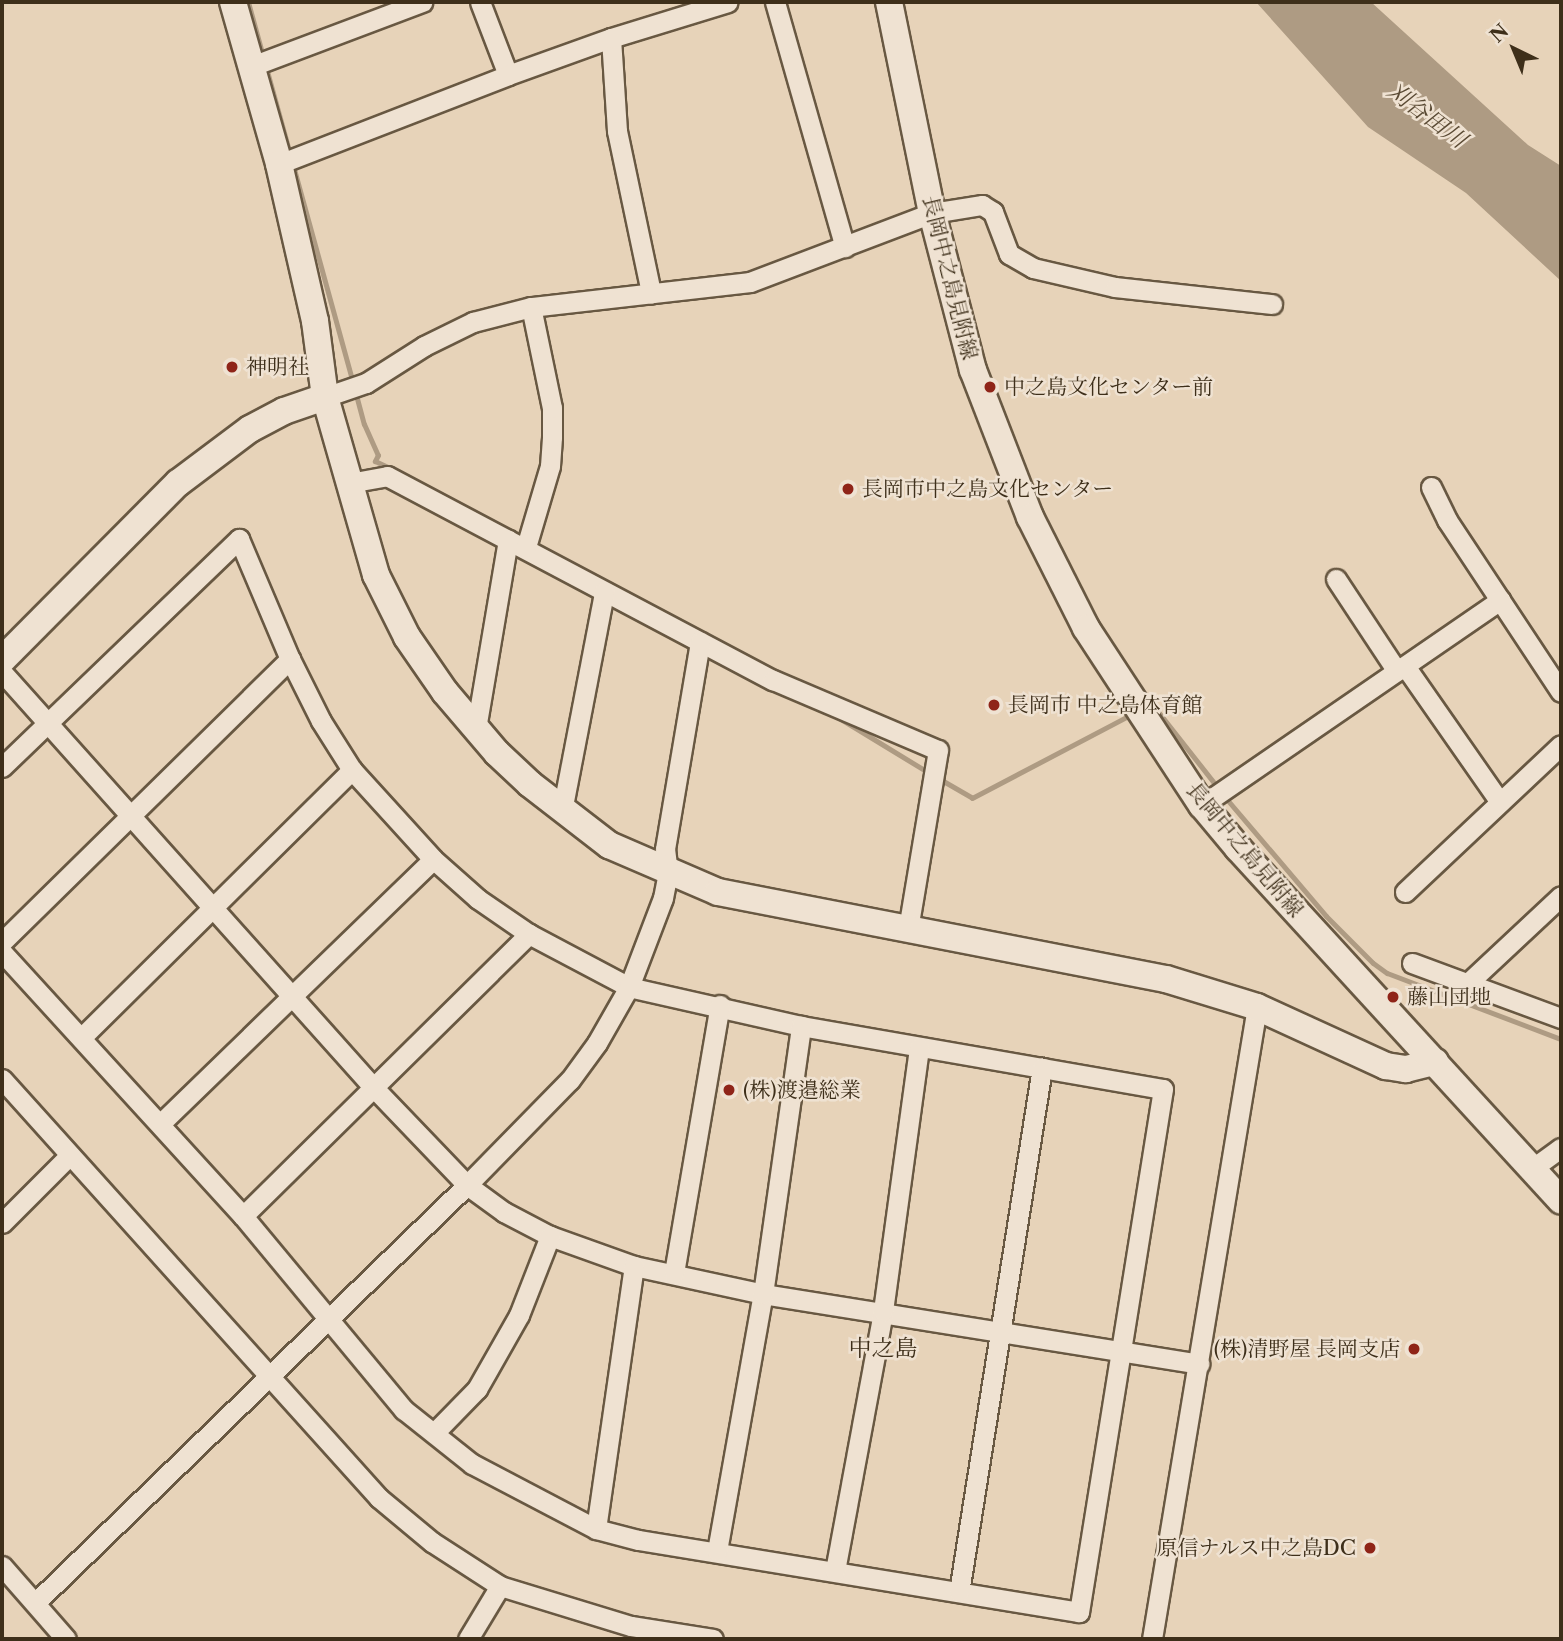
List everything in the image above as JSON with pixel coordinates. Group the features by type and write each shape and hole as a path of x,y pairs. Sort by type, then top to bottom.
{"street":[{"path":"233,2 279,164 314,321 325,397 387,601 445,692 497,754 562,811 609,845 668,873 718,892 765,904 1166,979 1257,1007 1386,1066 1406,1069 1435,1062"},
{"path":"252,66 422,2"},
{"path":"480,2 508,75"},
{"path":"279,164 508,75 611,38 728,2"},
{"path":"775,2 845,247"},
{"name":"長岡中之島見附線","path":"889,2 932,213 973,370 1007,463 1051,563 1123,688 1202,805 1238,848 1561,1199"},
{"path":"611,38 617,131 651,293"},
{"path":"2,660 178,482 250,429 284,411 366,383 449,332 473,322 531,307 750,282 932,213 982,205 990,207 1009,254 1032,268 1115,287 1272,304"},
{"path":"476,729 517,544 550,466 552,408 531,307"},
{"path":"349,483 387,476 773,680 938,750 908,929"},
{"path":"1431,487 1447,520 1561,692"},
{"path":"2,767 239,539 290,660 321,721 352,770 433,859 478,899 529,934 629,987 720,1005 801,1026 1163,1089 1079,1612 638,1540 596,1529 472,1464 404,1410 243,1216 2,952"},
{"path":"1336,579 1500,802"},
{"path":"562,811 604,592"},
{"path":"1202,805 1500,600"},
{"path":"34,1603 467,1185 570,1080 597,1043 629,987 663,898 668,873 665,849 700,642"},
{"path":"2,942 290,660"},
{"path":"2,672 47,726 373,1088 467,1185 504,1212 550,1236 634,1266 764,1294 883,1311 1199,1364"},
{"path":"1405,891 1561,745"},
{"path":"82,1037 352,770"},
{"path":"160,1124 293,998 433,859"},
{"path":"1468,983 1561,896"},
{"path":"243,1216 529,934"},
{"path":"1412,963 1561,1018"},
{"path":"674,1273 720,1005"},
{"path":"1152,1639 1257,1007"},
{"path":"717,1551 764,1294 801,1026"},
{"path":"835,1571 883,1311 919,1047"},
{"path":"958,1592 1042,1068"},
{"path":"2,1079 379,1498 432,1542 500,1586 631,1626 713,1639"},
{"path":"1533,1168 1561,1148"},
{"path":"2,1223 70,1155"},
{"path":"434,1433 477,1389 519,1315 550,1236"},
{"path":"596,1529 634,1266"},
{"path":"2,1566 66,1639"},
{"path":"468,1639 500,1586"}],"water":[{"name":"刈谷田川","path":"1256,2 1371,2 1528,145 1561,166 1561,281 1466,193 1368,127"}],"waterway":[{"path":"248,2 353,382"},
{"path":"355,391 364,424 378,455 375,461 390,468"},
{"path":"1147,706 1152,704 1218,788"},
{"path":"938,778 972,798 1132,714"},
{"path":"839,718 929,773"},
{"path":"1224,796 1326,916 1373,963 1387,973 1561,1039"}],"place":[{"name":"神明社","path":"232,367"},
{"name":"中之島文化センター前","path":"990,387"},
{"name":"長岡市中之島文化センター","path":"848,489"},
{"name":"長岡市 中之島体育館","path":"994,705"},
{"name":"藤山団地","path":"1393,997"},
{"name":"(株)渡邉総業","path":"729,1090"},
{"name":"(株)清野屋 長岡支店","path":"1414,1349"},
{"name":"原信ナルス中之島DC","path":"1370,1548"}],"district":[{"name":"中之島","path":"883,1348"}]}
